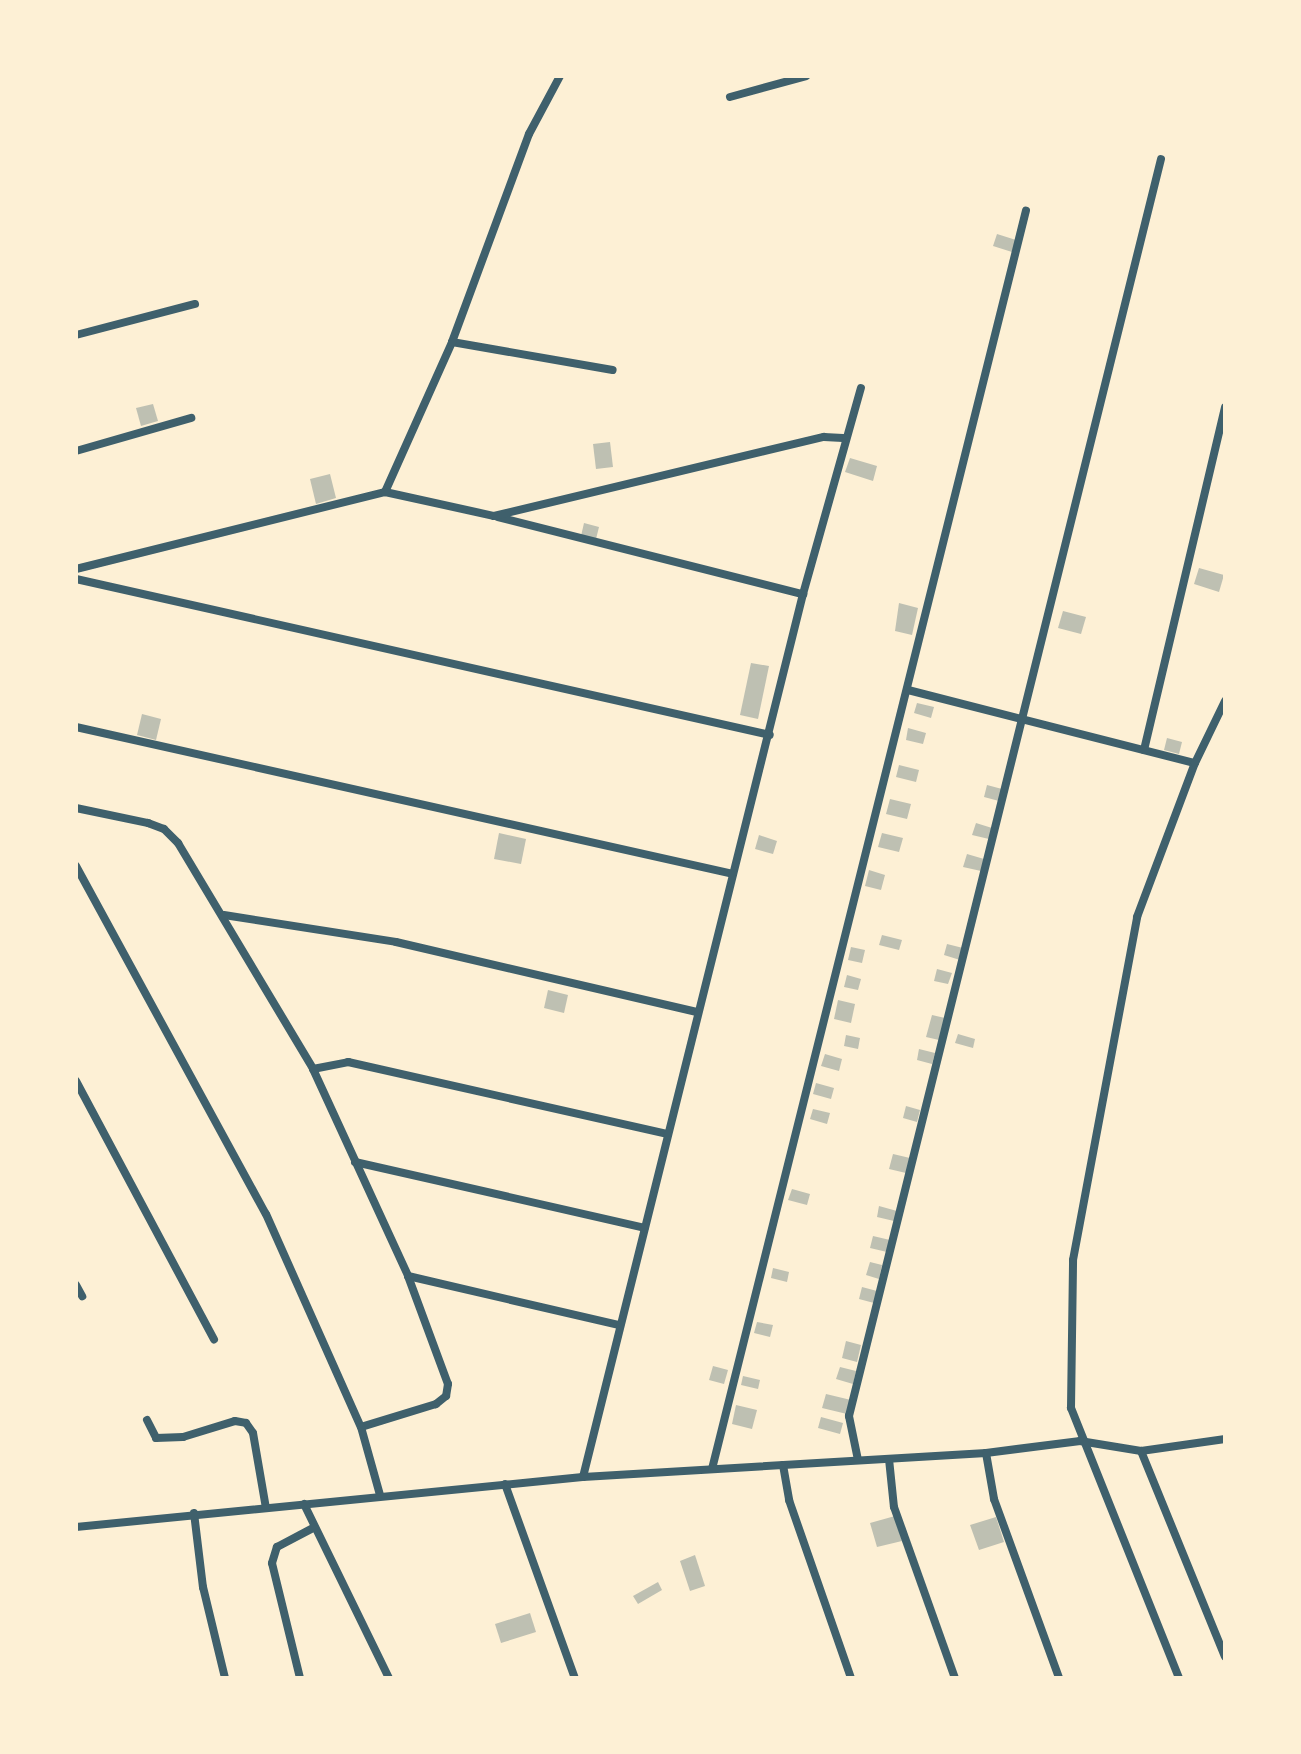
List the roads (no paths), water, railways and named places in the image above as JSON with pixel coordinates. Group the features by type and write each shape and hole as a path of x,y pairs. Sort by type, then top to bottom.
{"street":[{"path":"385,492 452,342 529,134 560,76"},
{"path":"730,97 806,76"},
{"path":"858,1460 849,1416 1161,159"},
{"path":"712,1469 1026,211"},
{"path":"76,335 195,304"},
{"path":"452,342 613,370"},
{"path":"583,1477 803,594 843,438 861,388"},
{"path":"1144,750 1225,407"},
{"path":"76,451 191,418"},
{"path":"494,516 824,437 843,438"},
{"path":"76,569 385,492 494,516 803,594"},
{"path":"76,579 770,735"},
{"path":"908,690 1023,722 1195,763"},
{"path":"1179,1678 1080,1441 1071,1408 1073,1260 1137,917 1195,763 1221,719 1225,701"},
{"path":"76,727 733,874"},
{"path":"76,808 164,829 224,915 313,1069 408,1276 448,1384 446,1396 361,1427"},
{"path":"76,866 266,1214 361,1427 380,1495"},
{"path":"224,915 396,942 698,1012"},
{"path":"313,1069 348,1062 668,1134"},
{"path":"76,1081 214,1339"},
{"path":"355,1162 645,1228"},
{"path":"408,1276 619,1325"},
{"path":"76,1285 82,1296"},
{"path":"147,1420 156,1438 183,1437 235,1421 246,1423 253,1433 266,1508"},
{"path":"76,1527 583,1477 986,1453 1080,1441 1141,1451 1225,1439"},
{"path":"1141,1451 1225,1657"},
{"path":"986,1453 994,1499 1059,1678"},
{"path":"889,1459 894,1507 955,1678"},
{"path":"783,1465 789,1500 851,1678"},
{"path":"505,1484 575,1678"},
{"path":"304,1504 313,1528 389,1678"},
{"path":"194,1513 203,1587 225,1678"},
{"path":"300,1678 272,1563 277,1547 313,1528"}]}
